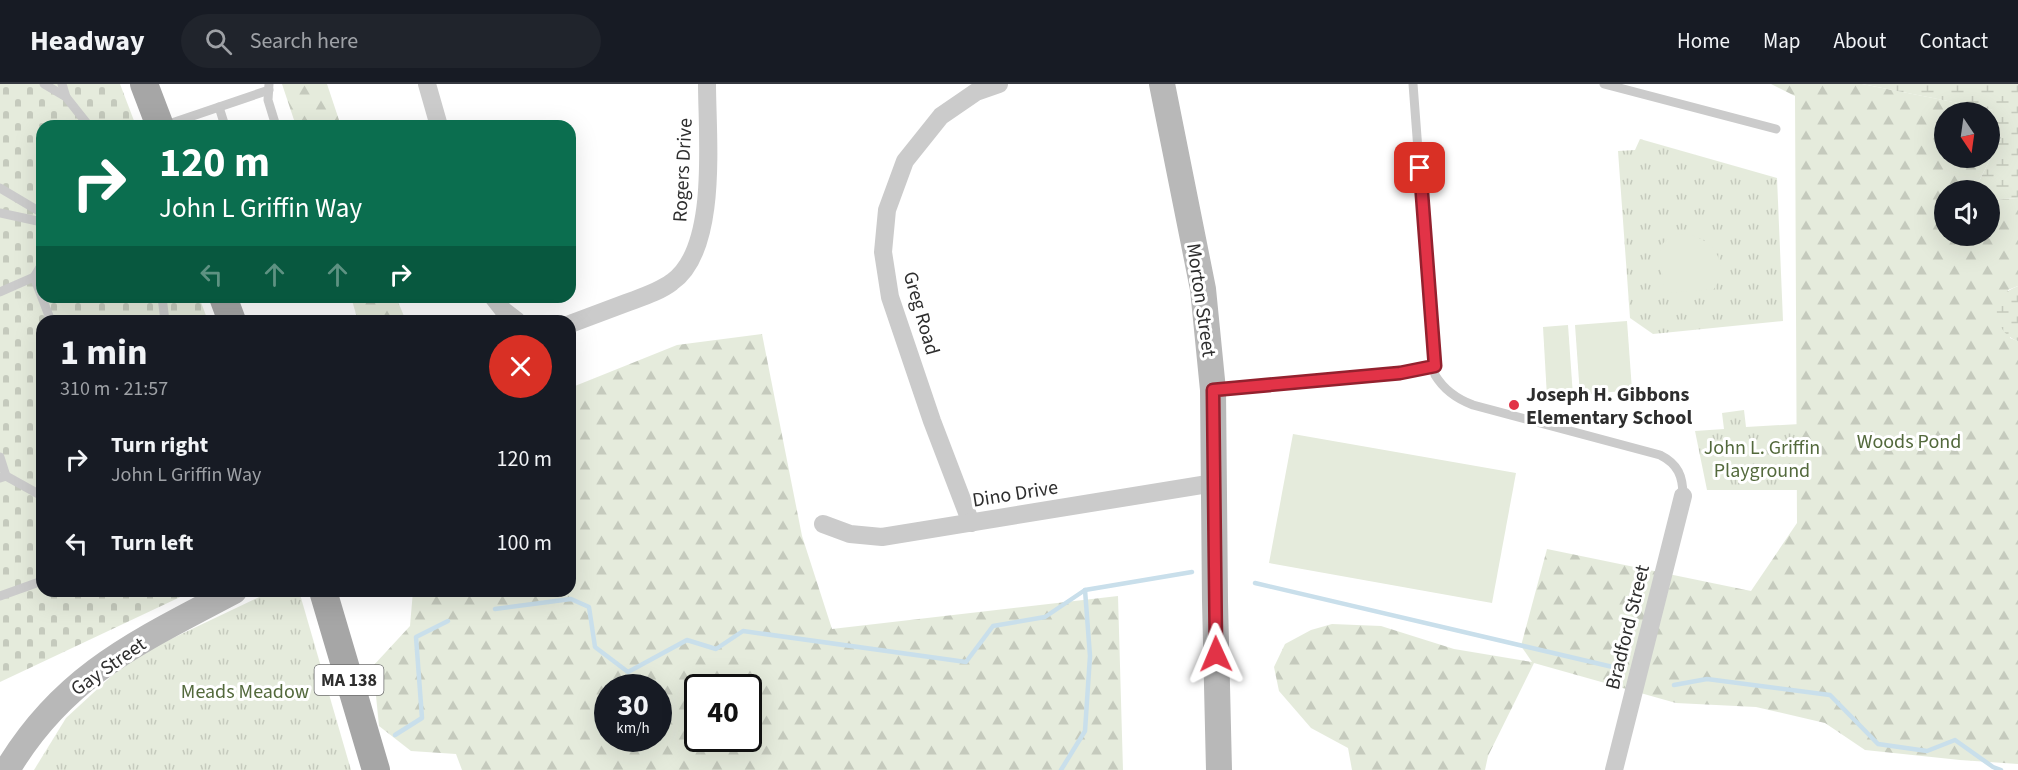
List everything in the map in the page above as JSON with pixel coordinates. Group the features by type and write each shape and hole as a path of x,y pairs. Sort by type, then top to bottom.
{"main road":[{"path":"144,84 159,120"},
{"name":"MA 138","path":"324,597 376,770"}],"street":[{"path":"427,84 437,120"},
{"name":"Rogers Drive","path":"576,322 656,291 673,282 694,257 706,202 707,84"},
{"name":"Greg Road","path":"971,523 932,421 890,297 883,252 887,210 905,161 941,116 976,92 999,84"},
{"name":"Morton Street","path":"1162,84 1203,290 1213,390 1219,770"},
{"path":"498,303 509,315"},
{"name":"Dino Drive","path":"823,524 850,534 882,537 1214,483"},
{"name":"Bradford Street","path":"1614,770 1683,496"},
{"name":"Gay Street","path":"7,770 41,721 74,687 98,668 151,635 223,597"}],"lane":[{"path":"44,84 66,97 84,120"},
{"path":"62,84 66,97"},
{"path":"1413,84 1436,375 1445,388 1461,400 1473,405 1660,455 1675,464 1680,471 1683,496"},
{"path":"1604,84 1776,129"},
{"path":"179,120 269,87 268,100 274,120"},
{"path":"219,107 223,120"},
{"path":"0,188 36,209"},
{"path":"0,213 36,221"},
{"path":"0,292 34,277 36,274"},
{"path":"34,277 36,282"},
{"path":"1213,390 1400,373 1435,366"},
{"path":"0,457 3,477 36,493"},
{"path":"0,596 36,583"}],"green space":[{"path":"0,84 120,84 134,120 36,120 36,303 201,303 206,315 36,315 36,597 180,597 0,682"},
{"path":"282,84 327,84 339,120 294,120"},
{"name":"Woods Pond","path":"1771,84 1862,84 1953,102 1934,102 1934,168 1986,168 1980,180 1934,180 1934,246 2000,246 2000,199 2018,198 2018,286 2008,290 2010,338 2018,341 2018,764 1865,750 1825,723 1756,707 1676,703 1534,663 1488,756 1485,770 1352,770 1348,748 1311,728 1279,691 1274,667 1285,644 1311,630 1332,624 1381,626 1454,649 1532,662 1521,646 1547,549 1751,591 1797,523 1795,96"},
{"path":"1862,84 2018,84 2018,198 2000,199 2000,180 1980,180 1986,168 2000,168 2000,102 1953,102"},
{"path":"1640,139 1777,178 1783,321 1653,334 1630,318 1618,151 1635,150"},
{"path":"1686,234 1696,236 1711,247 1720,262 1719,280 1714,289 1660,295 1657,292 1659,287 1664,286 1660,258 1662,245 1675,236"},
{"path":"2018,286 2018,341 2012,339 2003,330 1998,319 1997,307 2002,296"},
{"path":"353,303 398,303 404,315 356,315"},
{"path":"1627,321 1632,390 1580,395 1575,325"},
{"path":"1568,325 1573,396 1547,397 1543,327"},
{"path":"762,334 802,536 832,629 1118,596 1123,770 462,770 456,754 411,751 379,726 373,666 410,626 412,597 576,597 576,386 677,345"},
{"name":"John L. Griffin Playground","path":"1744,410 1746,427 1800,424 1797,490 1707,490 1695,431 1724,429 1722,413"},
{"path":"1293,434 1516,473 1492,603 1269,563"},
{"name":"Meads Meadow","path":"259,597 301,597 351,770 34,770 66,718 131,658"}],"waterway":[{"path":"495,609 571,599 589,607 595,647 628,672 687,640 716,649 743,631 966,662 993,626 1045,617 1085,590 1192,572"},
{"path":"1255,583 1617,668"},
{"path":"1061,770 1085,731 1090,656 1085,590"},
{"path":"395,735 422,718 416,637 448,621"},
{"path":"1674,685 1707,679 1830,695 1878,744 1927,751 1955,740 1993,767 2001,770"}],"place":[{"name":"Joseph H. Gibbons Elementary School","path":"1514,405"}],"route":[{"path":"1216,654 1213,390 1400,373 1435,366 1420,168"}]}
